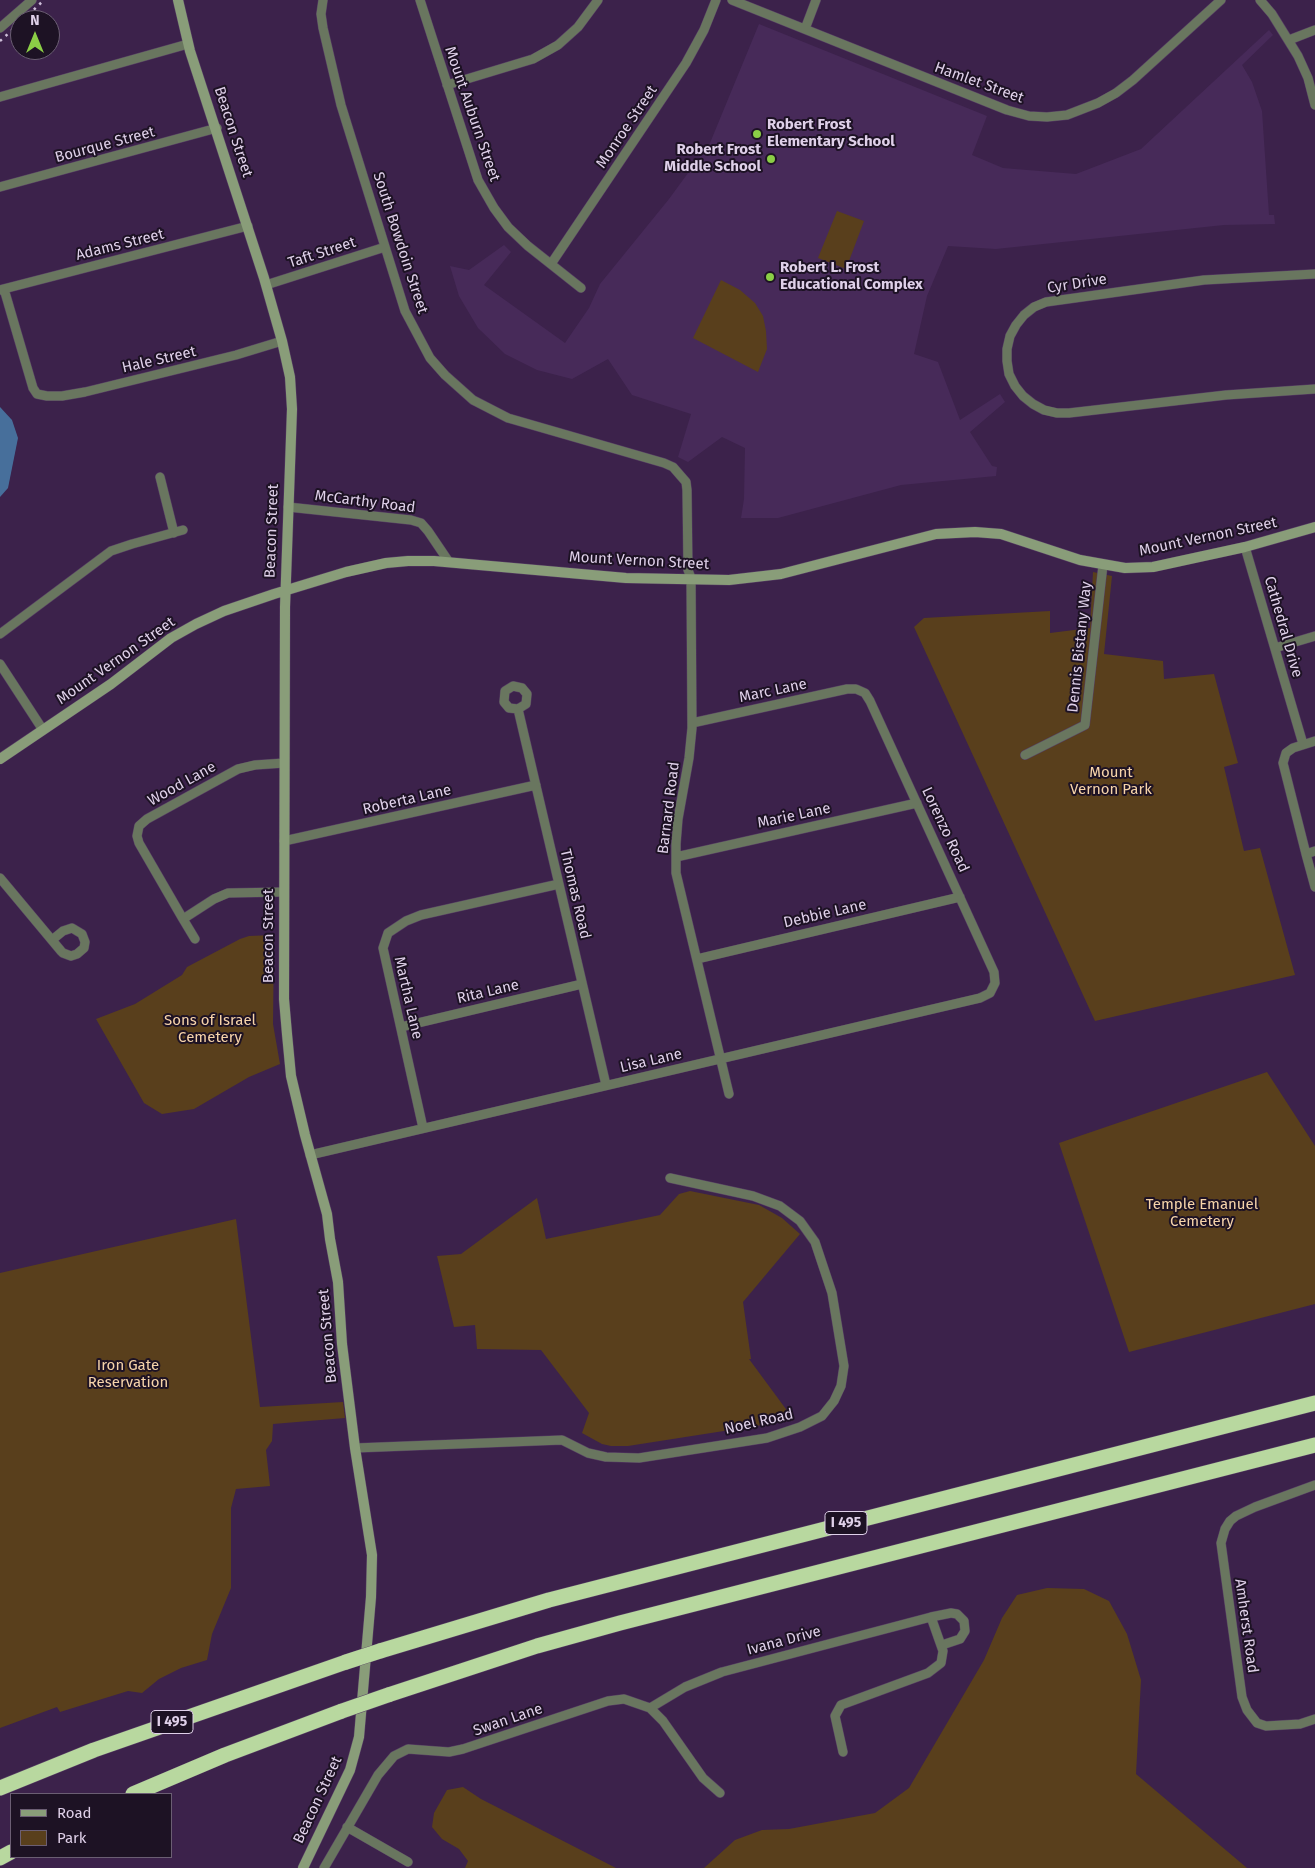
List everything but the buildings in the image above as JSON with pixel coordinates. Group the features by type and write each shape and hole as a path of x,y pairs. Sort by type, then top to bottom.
{"highway":[{"name":"I 495","path":"0,1788 94,1750 346,1662 549,1600 1315,1403"},
{"path":"135,1793 225,1755 342,1711 537,1646 1315,1444"}],"main road":[{"name":"Beacon Street","path":"178,0 188,44 217,128 266,285 282,341 291,393 285,590 284,999 291,1076 327,1214 338,1282 342,1344 355,1448 372,1556 371,1597 360,1730 350,1770 303,1868"},
{"name":"Mount Vernon Street","path":"0,759 111,684 171,638 224,611 285,590 346,572 386,563 408,561 449,562 626,578 729,580 781,574 936,534 975,532 1011,536 1080,560 1125,568 1153,566 1245,547 1315,527"}],"street":[{"path":"0,28 32,0"},
{"name":"South Bowdoin Street","path":"322,0 323,28 341,105 405,311 430,358 445,376 473,400 508,418 664,463 673,467 683,478"},
{"name":"Mount Auburn Street","path":"420,0 478,180 494,208 508,227 581,288"},
{"path":"447,85 532,59 558,45 578,27 598,0"},
{"name":"Monroe Street","path":"551,264 686,63 704,30 716,0"},
{"name":"Hamlet Street","path":"732,0 1007,110 1029,116 1047,117 1067,114 1098,103 1116,94 1221,0"},
{"path":"805,29 816,0"},
{"path":"1260,0 1289,40 1308,78 1315,105"},
{"path":"1289,40 1315,30"},
{"path":"0,97 188,44"},
{"name":"Bourque Street","path":"0,188 217,128"},
{"name":"Adams Street","path":"2,289 248,226"},
{"name":"Taft Street","path":"266,285 386,247"},
{"name":"Cyr Drive","path":"1315,274 1204,280 1046,302 1029,311 1016,325 1010,336 1007,362 1009,374 1023,396 1032,404 1044,410 1057,413 1315,388"},
{"name":"Hale Street","path":"2,289 33,388 40,395 62,396 85,392 236,356 282,341"},
{"path":"0,634 111,551 178,532 160,477"},
{"name":"Barnard Road","path":"683,478 688,490 692,723 689,758 678,819 676,873 729,1094"},
{"name":"McCarthy Road","path":"288,507 411,520 421,523 449,562"},
{"name":"Cathedral Drive","path":"1245,547 1303,744"},
{"name":"Dennis Bistany Way","path":"1025,755 1085,725 1103,565"},
{"path":"1275,648 1315,636"},
{"path":"0,664 44,730"},
{"name":"Marc Lane","path":"692,723 847,689 860,690"},
{"name":"Lorenzo Road","path":"860,690 870,700 994,972 994,986"},
{"name":"Thomas Road","path":"518,709 606,1085"},
{"path":"1315,741 1293,748 1286,753 1283,764 1310,852 1315,887"},
{"name":"Wood Lane","path":"195,939 139,843 137,836 140,826 147,819 238,769 255,764 284,763"},
{"name":"Roberta Lane","path":"284,842 536,784"},
{"name":"Marie Lane","path":"676,857 917,803"},
{"path":"0,878 52,940"},
{"name":"Martha Lane","path":"423,1128 383,948 388,932 406,921 422,915 559,884"},
{"path":"183,919 228,892 284,892"},
{"name":"Debbie Lane","path":"697,959 960,897"},
{"name":"Rita Lane","path":"401,1027 582,984"},
{"name":"Lisa Lane","path":"310,1154 980,998 987,995 994,986"},
{"name":"Noel Road","path":"355,1448 562,1440 588,1453 606,1457 640,1458 767,1438 800,1427 822,1416 834,1401 841,1386 844,1366 832,1293 815,1242 800,1221 780,1206 753,1196 670,1178"},
{"name":"Amherst Road","path":"1315,1485 1254,1507 1230,1521 1223,1532 1221,1543 1242,1697 1247,1710 1257,1723 1266,1726 1300,1724 1315,1719"},
{"name":"Ivana Drive","path":"650,1708 685,1687 722,1672 931,1617 951,1613 957,1614 964,1622 965,1631 960,1639 942,1645"},
{"path":"842,1752 835,1716 841,1705 933,1670 941,1663 943,1657 942,1645 931,1617"},
{"name":"Swan Lane","path":"324,1868 384,1766 394,1756 408,1749 449,1752 463,1749 608,1701 624,1699 650,1708"},
{"path":"650,1708 703,1778 720,1793"},
{"path":"347,1827 408,1862"}],"shaded area":[{"name":"Robert L. Frost Educational Complex","path":"759,24 987,116 972,155 1003,168 1076,174 1141,149 1269,30 1273,35 1242,65 1252,82 1262,111 1269,215 1274,215 1275,224 1224,225 996,249 948,246 927,296 914,354 938,362 960,420 1000,394 1005,402 970,432 992,466 997,467 996,476 901,485 778,518 741,518 744,499 745,448 722,437 688,462 678,457 691,414 632,395 608,359 572,379 537,370 505,354 478,328 459,296 450,266 469,270 504,245 511,252 484,285 565,343 589,308 600,284 669,199 710,143"}],"green space":[{"path":"837,211 864,221 846,269 818,258"},
{"path":"721,280 740,290 755,303 763,316 767,349 758,372 693,338"},
{"name":"Mount Vernon Park","path":"1093,572 1112,576 1104,654 1163,661 1164,679 1214,674 1238,763 1224,767 1244,851 1260,848 1295,975 1095,1021 914,627 924,618 1050,611 1050,633 1090,628"},
{"name":"Sons of Israel Cemetery","path":"274,935 273,1024 280,1064 249,1077 194,1109 162,1114 144,1103 96,1019 135,1004 182,975 187,967 240,939 249,936"},
{"name":"Temple Emanuel Cemetery","path":"1267,1072 1315,1146 1315,1304 1129,1352 1059,1143"},
{"path":"690,1191 759,1205 782,1218 800,1234 743,1302 751,1359 749,1359 794,1420 628,1446 602,1444 582,1433 589,1413 541,1350 477,1349 475,1325 454,1327 437,1256 461,1254 537,1198 546,1239 660,1215 679,1194"},
{"name":"Iron Gate Reservation","path":"236,1219 260,1407 343,1402 345,1418 273,1424 272,1441 266,1450 270,1486 236,1489 231,1508 231,1588 212,1634 207,1660 181,1668 159,1679 142,1693 128,1691 60,1712 57,1707 0,1728 0,1273"},
{"path":"1047,1588 1084,1589 1109,1601 1127,1634 1141,1680 1136,1774 1247,1868 704,1868 735,1840 762,1830 789,1829 875,1813 909,1788 984,1660 1002,1618 1017,1595"},
{"path":"463,1787 481,1799 616,1868 465,1868 468,1861 459,1849 442,1839 432,1827 434,1813 447,1790"}],"water":[{"path":"0,407 12,420 18,438 8,488 0,497"}],"railway":[{"path":"34,10 44,0"},
{"path":"0,41 10,32"}],"place":[{"name":"Robert Frost Elementary School","path":"757,134"},
{"name":"Robert Frost Middle School","path":"771,159"},
{"name":"Robert L. Frost Educational Complex","path":"770,277"}]}
